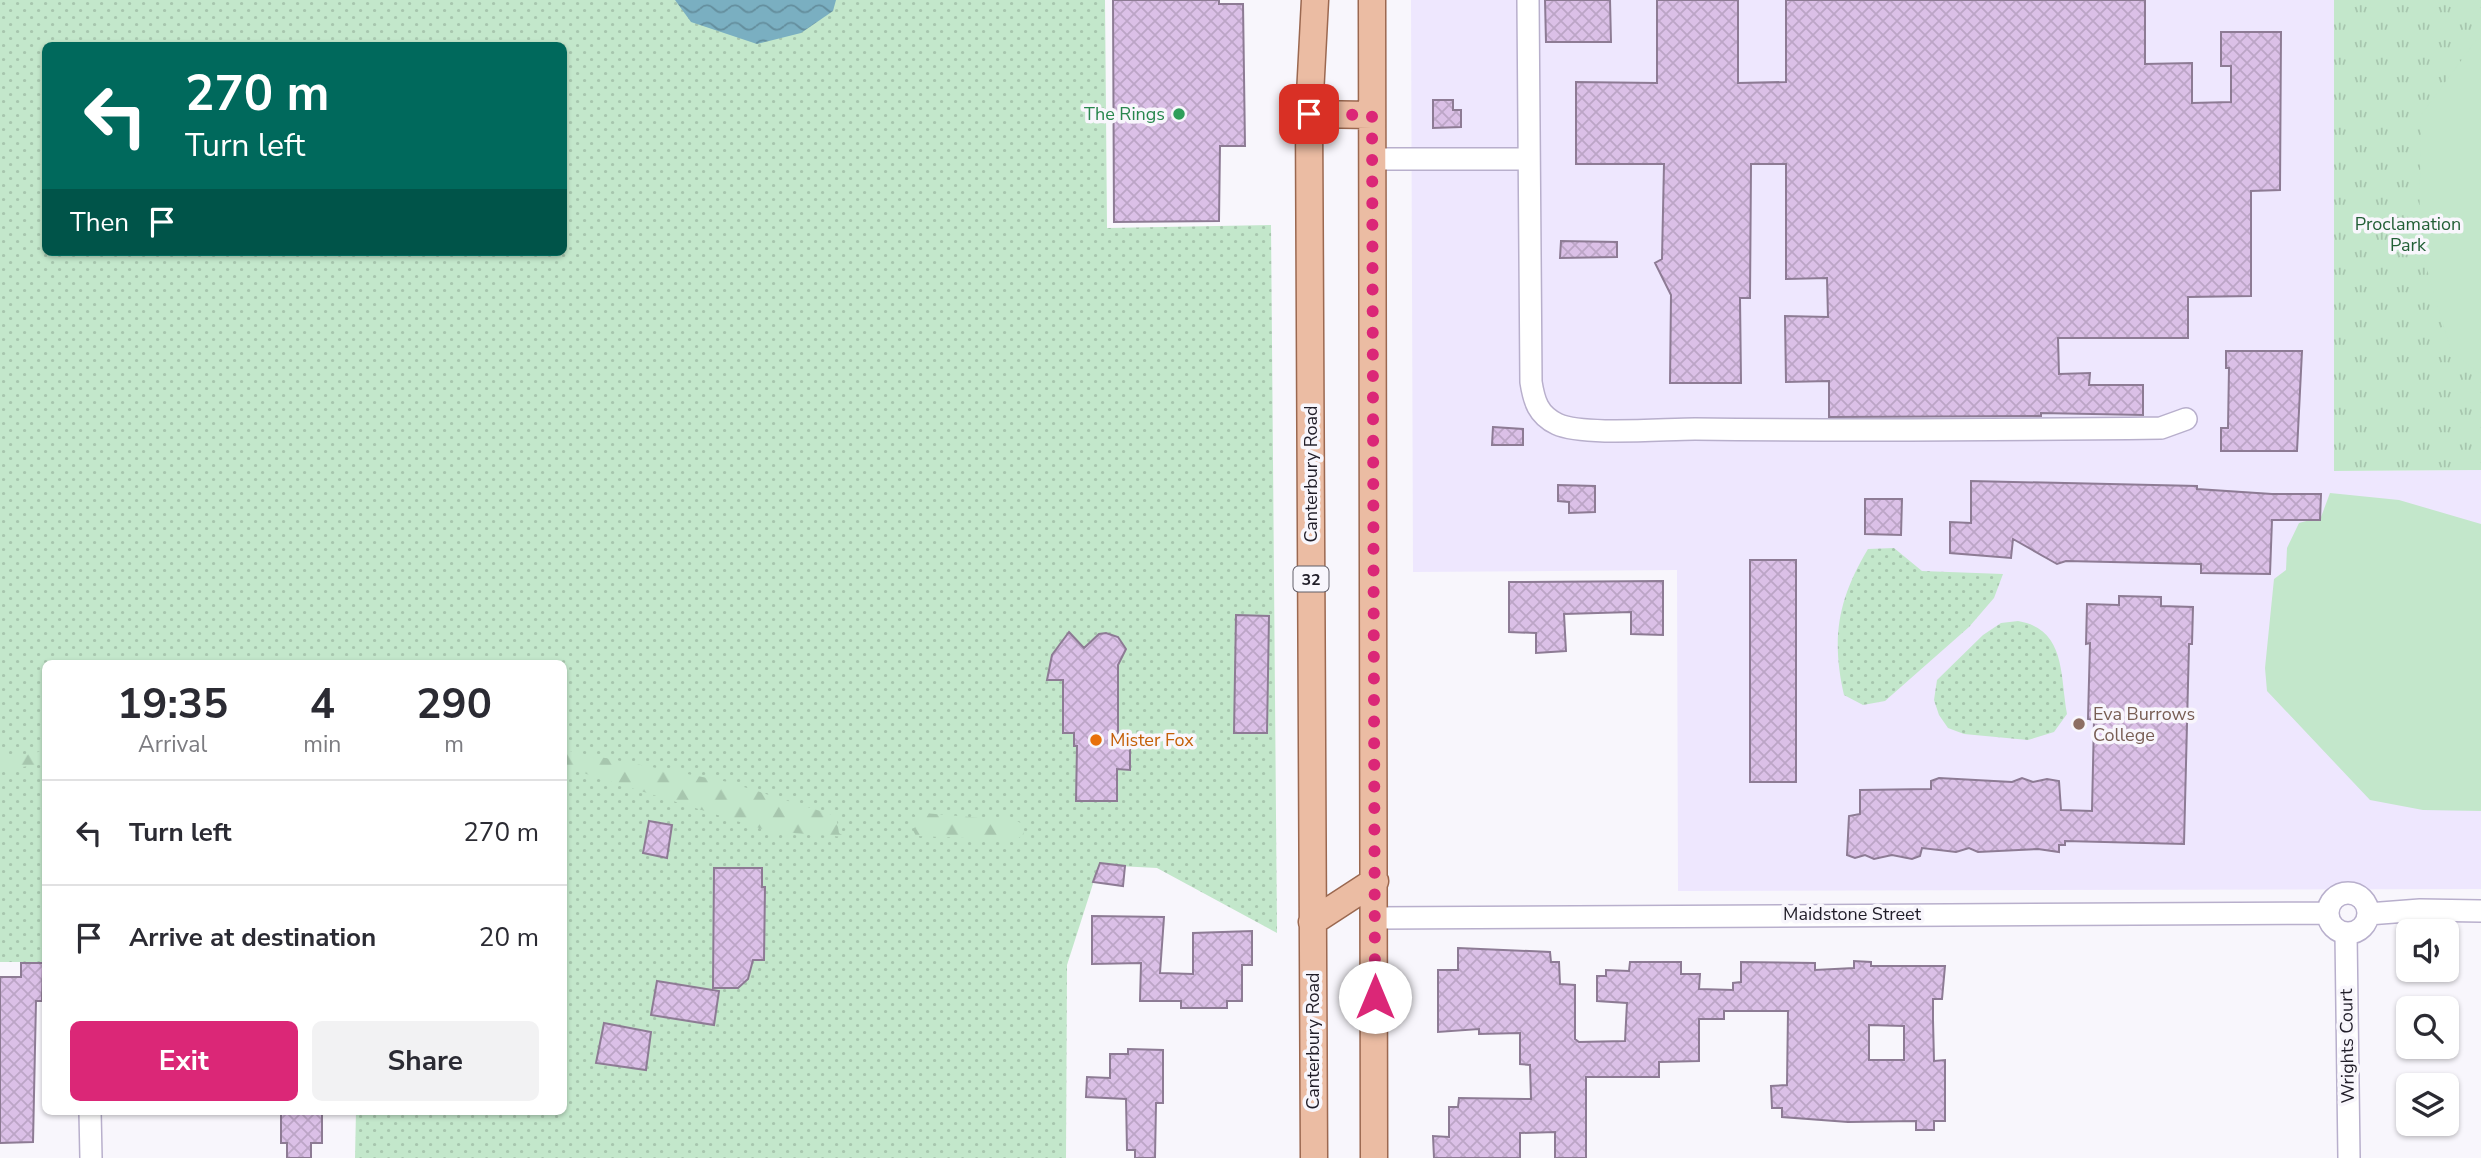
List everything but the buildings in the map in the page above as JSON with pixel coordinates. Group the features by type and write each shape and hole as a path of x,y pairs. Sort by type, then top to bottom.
{"main road":[{"name":"Canterbury Road","path":"1314,0 1309,114 1314,1158"},
{"path":"1372,0 1376,918 1374,1158"},
{"path":"1309,114 1372,115"},
{"path":"1312,922 1375,881"}],"street":[{"path":"1528,0 1531,382 1535,402 1544,416 1560,425 1586,429 1732,430 2134,429 2161,428 2186,419"},
{"path":"1371,159 1528,159"},
{"path":"2348,893 2362,900 2368,914 2361,928 2346,933 2333,927 2328,913 2334,899 2348,893"},
{"path":"2368,914 2420,910 2481,911"},
{"name":"Maidstone Street","path":"1376,918 2328,913"},
{"name":"Wrights Court","path":"2346,933 2349,1158"},
{"path":"90,1115 90,1158"}],"shaded area":[{"path":"1411,0 2334,0 2334,471 2481,470 2481,889 1678,891 1677,570 1413,572"}],"green space":[{"path":"0,0 1105,0 1107,228 1271,225 1277,933 1157,868 1099,865 1067,965 1066,1158 355,1158 356,1115 567,1115 567,660 42,660 42,962 0,962"},
{"name":"Proclamation Park","path":"2334,0 2481,0 2481,470 2334,471"},
{"path":"2477,39 2481,39 2481,375 2451,351 2419,242 2421,115"},
{"path":"2330,493 2399,500 2481,524 2481,811 2423,810 2370,800 2267,691 2265,668 2274,579 2286,570 2287,548 2299,523 2321,517"},
{"path":"1894,548 1922,571 2003,574 1994,598 1969,627 1885,701 1863,705 1844,695 1838,655 1840,619 1850,585 1868,549"},
{"path":"2018,621 2045,633 2053,644 2061,670 2067,714 2054,732 2028,740 1964,734 1948,728 1939,715 1934,700 1937,680 1983,635 2001,623"},
{"path":"42,750 42,764 0,771 0,756 33,754"},
{"path":"567,751 728,782 836,816 839,833 845,837 769,831 567,768"},
{"path":"912,812 1017,821 1024,825 1024,834 1016,840 916,836 913,830 917,824 916,816"}],"water":[{"path":"675,0 836,0 833,11 801,33 757,44 691,22"}],"place":[{"name":"The Rings","path":"1179,114"},
{"name":"Eva Burrows College","path":"2079,724"},
{"name":"Mister Fox","path":"1096,740"}],"route":[{"path":"1309,114 1372,115 1375,997"}]}
